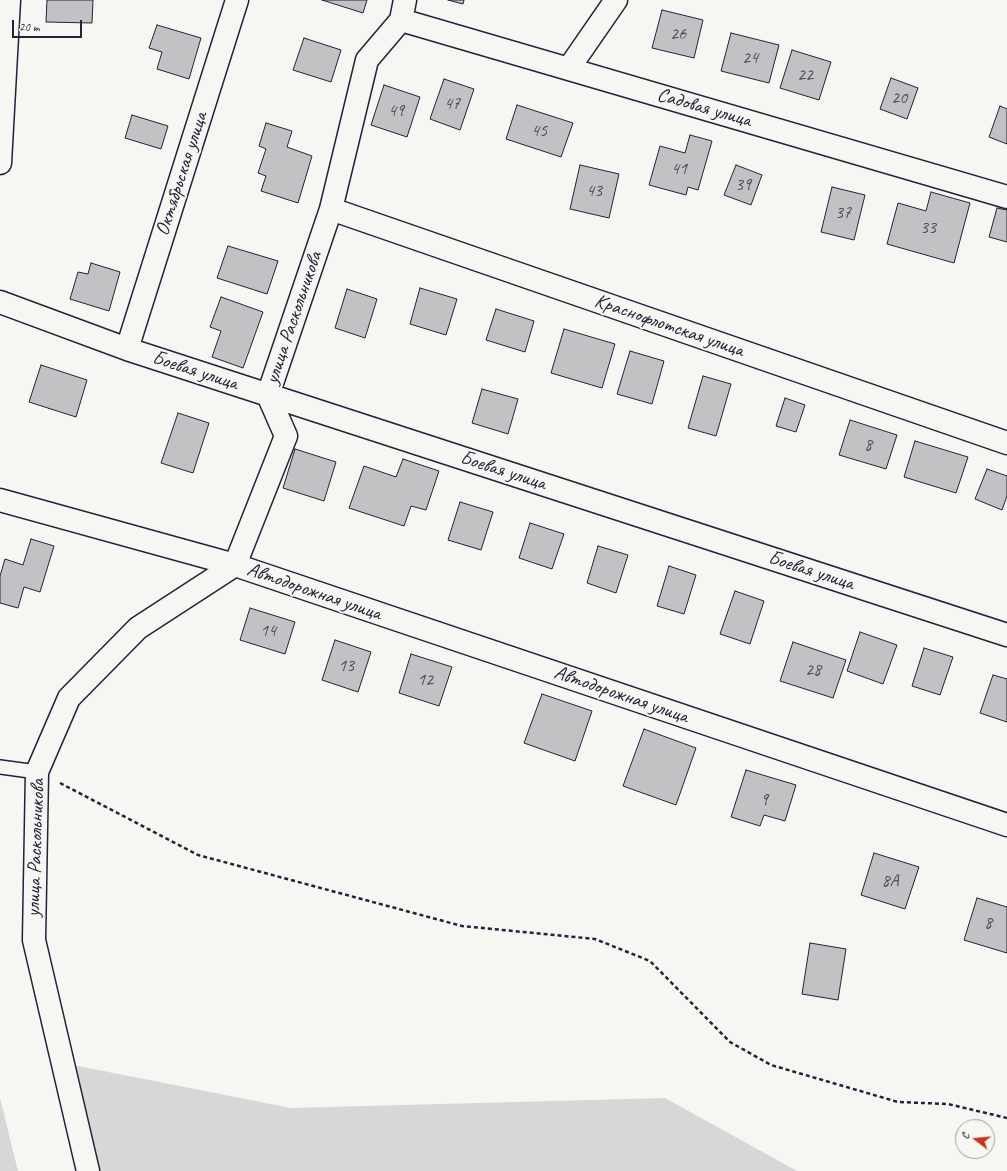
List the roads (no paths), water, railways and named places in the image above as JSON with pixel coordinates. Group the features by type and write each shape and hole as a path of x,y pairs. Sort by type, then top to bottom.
{"street":[{"path":"0,163 9,0"},
{"name":"Октябрьская улица","path":"127,349 237,0"},
{"path":"569,68 616,0"},
{"name":"Садовая улица","path":"403,10 569,68 1007,197"},
{"name":"улица Раскольникова","path":"88,1171 34,940 37,772 69,698 138,628 235,565 286,436 268,395 331,209 368,60 403,10"},
{"name":"Краснофлотская улица","path":"331,209 1007,443"},
{"name":"Боевая улица","path":"0,302 127,349 1007,635"},
{"name":"Автодорожная улица","path":"0,500 235,565 1007,825"}],"lane":[{"path":"0,768 37,772"}]}
